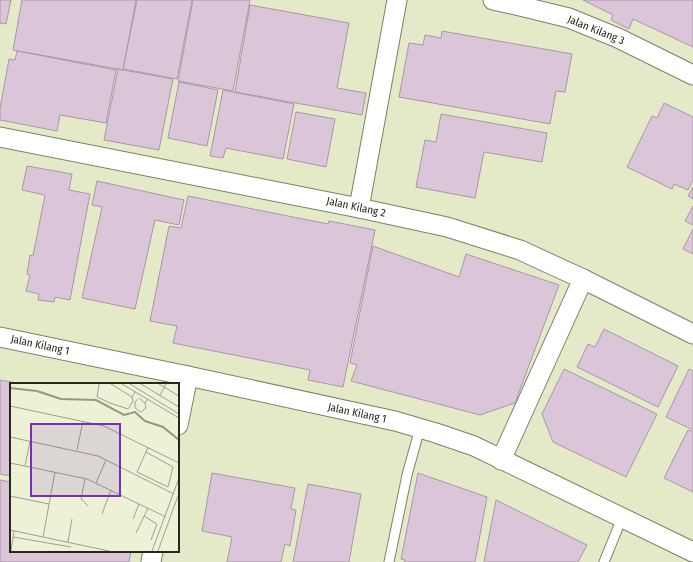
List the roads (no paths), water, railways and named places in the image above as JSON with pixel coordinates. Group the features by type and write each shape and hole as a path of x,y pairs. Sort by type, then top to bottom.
{"street":[{"path":"359,208 397,0"},
{"name":"Jalan Kilang 3","path":"493,0 569,18 618,38 693,75"},
{"name":"Jalan Kilang 2","path":"0,137 359,208 447,227 520,250 583,279 693,334"},
{"path":"501,460 583,279"},
{"name":"Jalan Kilang 1","path":"0,337 395,421 436,432 474,446 693,552"},
{"path":"179,420 188,376"},
{"path":"151,562 153,552"}],"lane":[{"path":"389,562 407,475 420,428"},
{"path":"604,562 622,518"}]}
